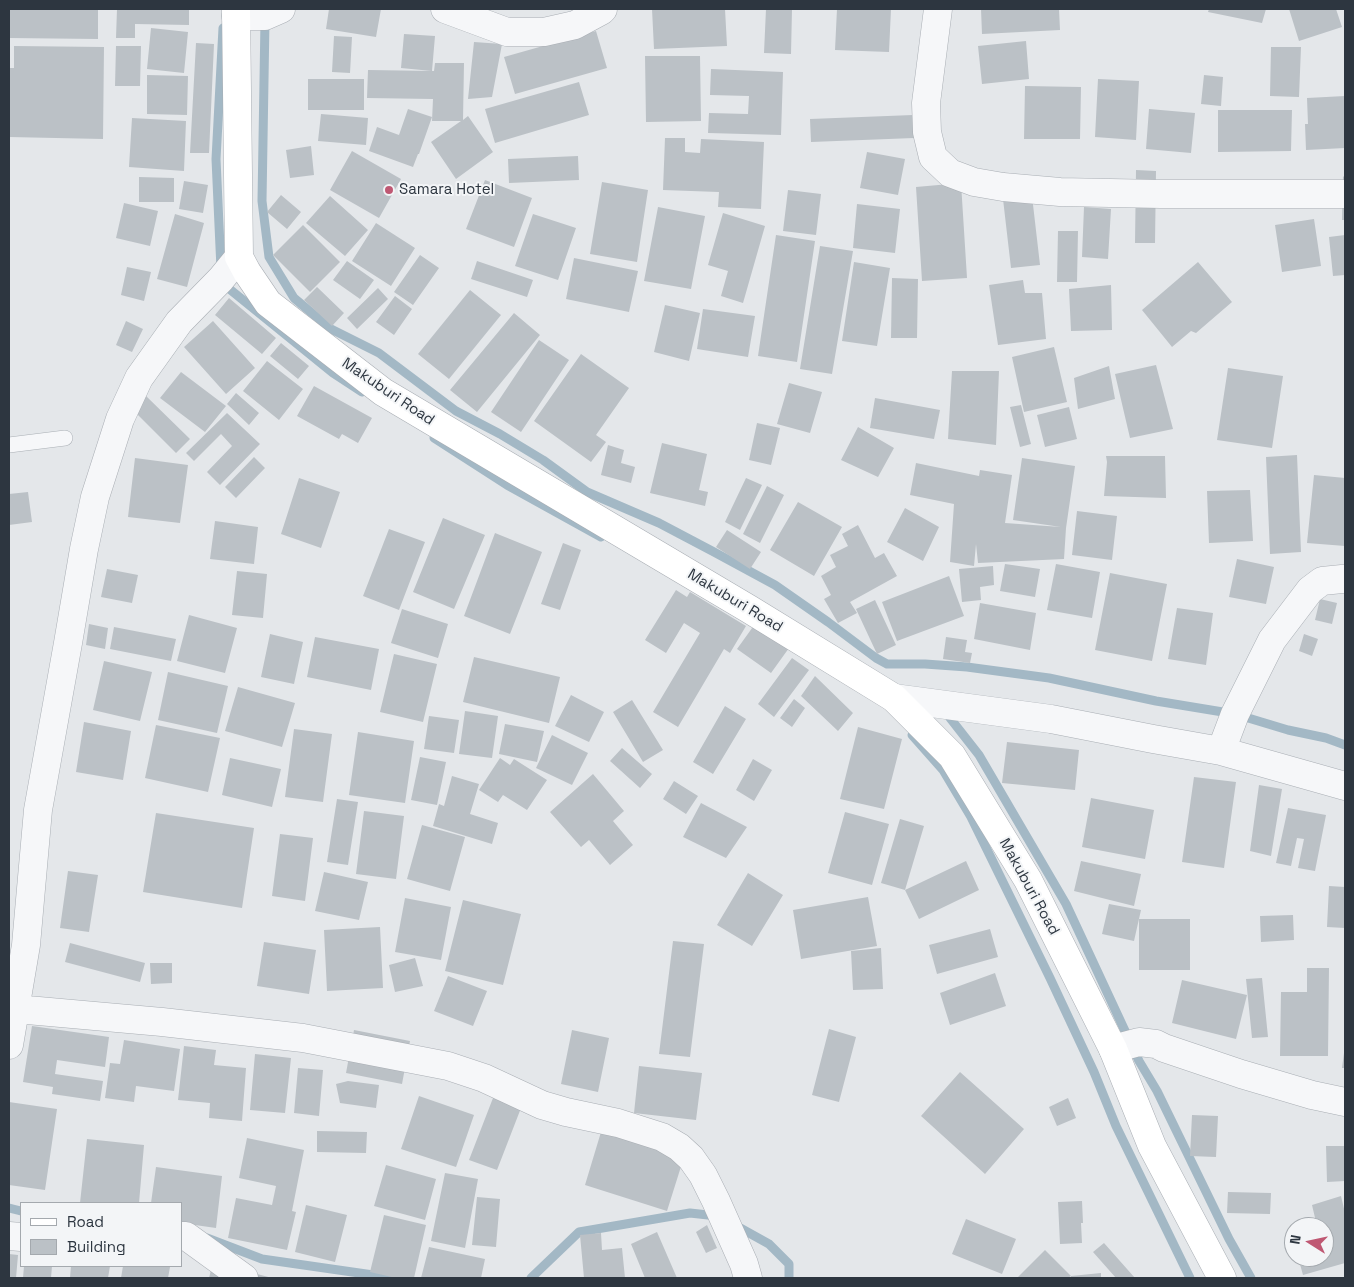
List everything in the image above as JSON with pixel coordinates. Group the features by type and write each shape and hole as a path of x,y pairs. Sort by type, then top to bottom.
{"street":[{"path":"236,12 265,16 281,9"},
{"path":"445,9 506,32 544,32 575,26 603,9"},
{"path":"938,9 926,103 927,132 933,157 950,173 974,182 1003,188 1060,192 1345,194"},
{"name":"Makuburi Road","path":"236,12 239,257 268,303 383,392 750,609 894,698 952,756 1028,880 1113,1049 1152,1146 1222,1278"},
{"path":"9,1045 26,944 38,810 84,549 95,497 120,419 139,378 179,322 221,279 239,257"},
{"path":"1221,751 1235,714 1272,640 1310,590 1322,581 1345,579"},
{"path":"894,698 1051,719 1221,751 1345,786"},
{"path":"16,1009 162,1022 303,1038 448,1066 484,1078 542,1105 662,1137 679,1147 691,1158 703,1175 740,1255 748,1278"},
{"path":"1113,1049 1139,1042 1156,1044 1241,1074 1312,1095 1345,1102"},
{"path":"182,1236 186,1236 244,1278"}],"lane":[{"path":"9,445 65,438"}],"building":[{"path":"9,9 98,9 98,39 9,38"},
{"path":"117,9 189,9 189,25 135,24 135,38 116,38"},
{"path":"329,9 381,9 376,37 326,29"},
{"path":"652,9 725,9 727,46 654,49"},
{"path":"766,9 792,9 791,54 764,53"},
{"path":"837,9 891,9 889,52 835,50"},
{"path":"981,9 1059,9 1060,30 982,34"},
{"path":"1209,9 1266,9 1262,23 1208,12"},
{"path":"1289,9 1336,9 1342,27 1299,41"},
{"path":"151,28 188,32 184,73 147,69"},
{"path":"596,31 607,68 515,94 504,57"},
{"path":"404,34 435,36 432,71 401,68"},
{"path":"334,36 352,37 350,73 332,72"},
{"path":"1026,41 1029,79 982,84 978,46"},
{"path":"474,42 502,44 492,97 468,99"},
{"path":"196,43 214,44 209,153 190,153"},
{"path":"14,46 104,47 103,139 9,137 9,68 14,68"},
{"path":"116,46 141,46 140,86 115,86"},
{"path":"1271,47 1301,47 1299,97 1270,96"},
{"path":"645,56 700,56 701,121 646,122"},
{"path":"435,63 464,63 463,120 468,116 493,152 456,179 431,142 461,121 432,121 433,99 367,98 368,70 434,71"},
{"path":"711,69 783,72 781,135 708,133 709,113 748,114 749,96 710,95"},
{"path":"147,75 188,76 187,115 147,114"},
{"path":"1204,75 1223,77 1221,106 1201,104"},
{"path":"308,79 364,79 364,110 308,110"},
{"path":"1098,79 1139,81 1136,140 1095,137"},
{"path":"579,82 589,115 495,143 485,109"},
{"path":"1025,86 1081,87 1080,139 1024,139"},
{"path":"1345,96 1345,148 1306,150 1307,98"},
{"path":"408,109 432,117 413,167 369,151 377,127 399,135"},
{"path":"1149,109 1195,113 1191,153 1146,149"},
{"path":"1218,110 1292,110 1291,151 1218,152"},
{"path":"321,114 368,118 366,145 318,141"},
{"path":"913,115 914,138 811,142 810,119"},
{"path":"132,118 186,121 184,171 129,167"},
{"path":"665,138 685,138 685,152 700,153 701,139 764,142 761,209 718,207 719,192 663,190"},
{"path":"311,146 314,175 290,178 286,150"},
{"path":"352,151 401,179 379,218 330,190"},
{"path":"867,152 905,159 898,195 860,188"},
{"path":"578,156 579,180 509,183 508,159"},
{"path":"1136,170 1156,171 1155,243 1135,243"},
{"path":"1343,176 1345,178 1345,220 1342,220"},
{"path":"139,177 174,178 174,202 139,202"},
{"path":"485,180 532,198 514,247 466,229"},
{"path":"184,181 208,185 203,213 179,209"},
{"path":"602,182 648,190 637,262 590,254"},
{"path":"961,183 967,278 922,281 916,187"},
{"path":"788,190 821,194 816,235 783,231"},
{"path":"281,195 301,212 287,229 267,212"},
{"path":"330,196 368,230 345,256 306,223"},
{"path":"1032,196 1040,265 1011,268 1003,199"},
{"path":"124,203 158,211 150,246 116,238"},
{"path":"857,204 900,209 895,253 853,248"},
{"path":"658,207 705,216 691,289 644,281"},
{"path":"1084,207 1111,209 1108,259 1082,257"},
{"path":"723,213 765,226 743,303 721,296 728,271 708,265"},
{"path":"175,214 204,223 187,287 157,279"},
{"path":"533,214 576,228 558,280 515,266"},
{"path":"1314,219 1321,266 1282,272 1275,225"},
{"path":"376,223 415,248 391,286 352,261"},
{"path":"303,225 340,262 310,292 273,255"},
{"path":"1058,231 1078,231 1077,282 1057,282"},
{"path":"776,235 815,241 797,362 758,356"},
{"path":"1345,235 1345,275 1333,276 1329,237"},
{"path":"820,246 853,251 832,374 800,369"},
{"path":"420,255 439,268 413,305 394,292"},
{"path":"574,258 638,271 629,312 566,299"},
{"path":"347,261 374,280 360,299 333,280"},
{"path":"477,261 533,280 527,297 471,279"},
{"path":"854,262 890,268 877,346 842,341"},
{"path":"1198,262 1232,302 1196,333 1191,331 1172,347 1142,310"},
{"path":"127,267 151,272 144,301 121,295"},
{"path":"892,278 918,279 917,338 891,338"},
{"path":"1023,280 1025,293 1042,293 1046,339 998,345 989,285"},
{"path":"1111,285 1112,330 1071,331 1069,289"},
{"path":"317,287 344,313 332,326 304,300"},
{"path":"378,288 388,299 357,329 347,318"},
{"path":"470,290 501,315 449,379 418,354"},
{"path":"395,296 412,309 394,335 376,322"},
{"path":"229,298 276,338 262,354 215,315"},
{"path":"665,305 700,313 689,361 654,352"},
{"path":"703,309 755,316 748,357 697,349"},
{"path":"514,313 540,335 477,412 450,390"},
{"path":"126,321 143,329 132,352 116,345"},
{"path":"213,321 255,368 226,394 184,347"},
{"path":"539,340 569,360 521,432 491,412"},
{"path":"281,343 309,366 298,379 270,356"},
{"path":"1054,347 1067,402 1024,412 1012,357"},
{"path":"581,354 629,388 596,435 606,442 591,462 534,421"},
{"path":"267,361 303,389 279,420 243,391"},
{"path":"1156,365 1173,429 1130,438 1115,374"},
{"path":"1109,366 1115,399 1078,409 1074,378"},
{"path":"1228,368 1283,376 1272,448 1217,440"},
{"path":"952,371 999,371 996,445 948,439"},
{"path":"181,372 226,406 205,432 160,398"},
{"path":"789,383 822,392 810,433 777,424"},
{"path":"314,386 372,418 358,443 342,434 339,439 297,416"},
{"path":"236,393 259,413 249,425 227,404"},
{"path":"145,395 190,439 176,453 132,409"},
{"path":"875,398 940,410 934,439 870,428"},
{"path":"1021,405 1031,444 1020,447 1010,407"},
{"path":"1069,407 1077,439 1045,447 1037,415"},
{"path":"227,413 260,444 220,485 207,472 232,446 221,434 194,461 186,453"},
{"path":"757,423 780,428 771,465 749,460"},
{"path":"858,427 894,448 878,477 841,460"},
{"path":"662,443 707,454 699,490 708,492 705,506 650,493"},
{"path":"608,445 624,450 621,463 635,467 631,483 601,475"},
{"path":"1297,455 1301,552 1270,554 1266,457"},
{"path":"1106,456 1165,456 1166,498 1104,496"},
{"path":"254,457 265,468 236,498 225,487"},
{"path":"135,458 188,465 180,523 128,517"},
{"path":"1022,458 1075,466 1066,528 1064,559 978,563 976,544 974,566 950,562 954,504 910,495 916,463 979,476 980,470 1012,475 1005,523 1061,527 1013,520"},
{"path":"1314,475 1345,478 1345,546 1307,543"},
{"path":"299,478 340,492 321,548 281,534"},
{"path":"746,478 762,485 740,530 725,522"},
{"path":"767,486 784,495 760,543 743,534"},
{"path":"1250,490 1253,541 1209,543 1207,491"},
{"path":"28,492 32,522 9,525 9,494"},
{"path":"798,502 842,527 814,576 770,550"},
{"path":"905,508 939,527 923,561 887,542"},
{"path":"1077,511 1117,516 1112,560 1072,555"},
{"path":"443,518 485,535 454,609 413,592"},
{"path":"215,521 258,527 254,564 210,559"},
{"path":"858,525 875,558 884,553 897,576 850,602 857,613 838,623 824,599 831,595 821,576 836,567 830,555 848,546 842,534"},
{"path":"389,529 425,542 399,610 363,596"},
{"path":"727,530 761,552 750,569 716,547"},
{"path":"495,533 542,552 510,634 464,616"},
{"path":"563,543 581,550 560,610 541,604"},
{"path":"1237,559 1274,567 1266,604 1229,597"},
{"path":"1005,564 1040,569 1035,597 1000,591"},
{"path":"1056,564 1100,572 1092,618 1047,610"},
{"path":"993,566 994,585 980,587 981,600 962,602 959,569"},
{"path":"107,569 138,575 132,603 101,597"},
{"path":"237,571 267,574 263,618 232,615"},
{"path":"1110,573 1167,584 1152,661 1095,650"},
{"path":"949,576 964,616 897,641 882,602"},
{"path":"676,590 687,597 690,592 746,626 730,653 724,649 678,727 653,712 700,633 684,623 666,653 645,640"},
{"path":"1320,599 1337,603 1332,624 1315,620"},
{"path":"875,600 896,645 877,654 856,609"},
{"path":"980,603 1036,613 1030,650 974,639"},
{"path":"1177,608 1213,613 1206,665 1168,659"},
{"path":"402,609 448,624 438,658 391,643"},
{"path":"189,615 237,628 225,673 177,661"},
{"path":"89,624 108,628 105,649 86,645"},
{"path":"755,624 789,648 771,673 737,649"},
{"path":"114,627 176,639 171,661 110,649"},
{"path":"270,634 303,642 294,684 261,677"},
{"path":"1304,634 1318,639 1312,656 1299,651"},
{"path":"315,637 379,649 371,690 307,677"},
{"path":"946,637 967,640 965,652 972,653 970,663 943,659"},
{"path":"394,654 437,664 423,722 380,712"},
{"path":"474,657 560,677 549,723 463,702"},
{"path":"792,658 809,670 774,717 758,704"},
{"path":"104,661 152,672 140,721 93,710"},
{"path":"168,672 228,686 217,733 158,720"},
{"path":"815,676 853,713 838,731 801,696"},
{"path":"238,687 295,703 282,747 225,731"},
{"path":"571,695 604,712 589,742 555,726"},
{"path":"794,699 805,708 792,727 780,718"},
{"path":"632,700 663,750 643,762 613,712"},
{"path":"725,706 746,719 713,774 693,762"},
{"path":"465,711 498,716 492,758 459,754"},
{"path":"429,716 459,720 454,753 424,749"},
{"path":"84,722 131,731 123,780 76,772"},
{"path":"505,724 544,731 537,762 499,754"},
{"path":"156,725 220,738 208,792 145,778"},
{"path":"858,727 902,739 884,809 840,799"},
{"path":"294,729 332,734 323,802 285,797"},
{"path":"358,732 414,741 405,803 349,795"},
{"path":"552,735 588,753 572,785 536,768"},
{"path":"1007,742 1079,750 1075,790 1002,783"},
{"path":"622,748 652,774 640,788 610,761"},
{"path":"420,757 446,762 437,805 411,800"},
{"path":"230,758 281,769 272,807 222,795"},
{"path":"500,758 510,765 514,759 547,780 527,810 503,795 498,802 479,790"},
{"path":"753,759 772,770 754,801 736,790"},
{"path":"593,774 624,811 613,821 633,845 610,865 589,840 581,847 550,812"},
{"path":"452,776 479,784 470,814 498,823 492,844 433,826 439,804 444,806"},
{"path":"1194,777 1236,782 1224,868 1182,862"},
{"path":"674,781 698,796 686,814 663,799"},
{"path":"1259,785 1282,789 1271,856 1250,851"},
{"path":"1091,798 1154,810 1145,859 1082,847"},
{"path":"337,799 358,802 348,865 327,862"},
{"path":"701,803 747,827 726,858 683,837"},
{"path":"1288,808 1326,815 1315,871 1298,868 1304,839 1297,838 1291,866 1276,863"},
{"path":"364,811 404,816 396,879 356,874"},
{"path":"845,812 889,824 872,885 828,873"},
{"path":"156,813 254,828 242,908 143,892"},
{"path":"900,819 924,826 905,890 881,883"},
{"path":"422,825 465,837 450,891 407,879"},
{"path":"280,834 313,838 305,901 272,896"},
{"path":"966,861 979,890 919,919 905,890"},
{"path":"1081,861 1141,874 1134,906 1074,891"},
{"path":"68,871 98,875 89,932 60,928"},
{"path":"324,872 368,882 359,920 315,911"},
{"path":"748,873 783,895 752,946 717,925"},
{"path":"1329,886 1345,887 1345,928 1327,927"},
{"path":"868,897 877,946 801,959 793,910"},
{"path":"405,898 451,907 441,960 395,952"},
{"path":"463,900 521,914 503,985 445,971"},
{"path":"1109,904 1141,910 1134,941 1102,934"},
{"path":"1293,915 1294,940 1261,942 1260,916"},
{"path":"1139,919 1190,919 1190,970 1139,970"},
{"path":"380,927 383,988 327,991 324,930"},
{"path":"990,929 998,957 937,974 929,945"},
{"path":"673,941 704,944 690,1057 659,1054"},
{"path":"264,942 316,950 309,994 257,986"},
{"path":"70,943 145,963 140,982 65,962"},
{"path":"881,948 883,989 853,990 851,951"},
{"path":"415,958 423,986 395,992 389,965"},
{"path":"150,963 172,963 172,983 151,984"},
{"path":"1307,968 1329,968 1328,1056 1280,1056 1281,992 1307,992"},
{"path":"995,973 1006,1006 950,1025 940,993"},
{"path":"448,976 487,991 473,1026 434,1011"},
{"path":"1262,978 1268,1037 1252,1038 1246,979"},
{"path":"1182,980 1247,995 1236,1039 1172,1023"},
{"path":"32,1026 109,1037 105,1067 57,1060 55,1074 103,1081 100,1101 52,1094 53,1087 23,1082"},
{"path":"829,1029 856,1037 839,1102 812,1095"},
{"path":"354,1030 410,1041 402,1084 346,1073"},
{"path":"572,1030 609,1038 598,1092 561,1084"},
{"path":"124,1040 180,1049 174,1091 136,1086 134,1102 105,1098 110,1063 120,1064"},
{"path":"184,1046 216,1050 214,1065 246,1068 242,1121 209,1118 210,1103 178,1100"},
{"path":"1344,1053 1345,1068 1342,1068"},
{"path":"255,1054 291,1058 285,1113 250,1110"},
{"path":"639,1066 702,1073 696,1120 634,1113"},
{"path":"298,1068 323,1070 319,1116 294,1113"},
{"path":"960,1072 1024,1129 985,1174 921,1116"},
{"path":"348,1081 379,1085 376,1108 340,1103 336,1084"},
{"path":"419,1096 474,1115 456,1167 401,1149"},
{"path":"493,1098 521,1108 497,1170 469,1160"},
{"path":"1068,1098 1076,1118 1057,1126 1049,1107"},
{"path":"9,1102 57,1109 45,1190 9,1185"},
{"path":"1192,1115 1218,1116 1216,1157 1190,1156"},
{"path":"317,1131 367,1132 366,1153 317,1152"},
{"path":"601,1132 684,1157 667,1211 585,1185"},
{"path":"247,1138 304,1150 292,1211 296,1212 287,1250 228,1238 236,1198 272,1205 276,1186 239,1178"},
{"path":"87,1139 144,1145 139,1202 80,1202"},
{"path":"1326,1146 1345,1146 1345,1181 1327,1182"},
{"path":"386,1165 436,1179 425,1220 374,1206"},
{"path":"156,1167 222,1176 216,1228 182,1223 182,1202 151,1202"},
{"path":"445,1173 478,1179 465,1248 431,1241"},
{"path":"1228,1192 1271,1193 1270,1214 1227,1213"},
{"path":"1341,1196 1345,1213 1345,1263 1334,1266 1334,1217 1315,1217 1312,1205"},
{"path":"477,1197 500,1199 496,1247 472,1245"},
{"path":"1082,1201 1082,1243 1060,1244 1058,1202"},
{"path":"306,1205 347,1215 335,1262 295,1252"},
{"path":"384,1215 426,1225 414,1278 396,1278 370,1272"},
{"path":"966,1219 1016,1239 1002,1274 952,1254"},
{"path":"707,1225 717,1248 706,1253 696,1232"},
{"path":"657,1232 677,1278 645,1278 631,1244"},
{"path":"601,1233 602,1250 622,1248 625,1278 584,1278 580,1235"},
{"path":"1104,1243 1135,1278 1116,1278 1093,1252"},
{"path":"429,1247 485,1259 481,1278 421,1278"},
{"path":"1045,1250 1071,1276 1068,1278 1017,1278"},
{"path":"9,1254 18,1255 16,1278 9,1278"},
{"path":"213,1262 272,1278 209,1278"},
{"path":"24,1267 52,1267 51,1278 23,1278"},
{"path":"71,1267 110,1267 108,1278 70,1278"},
{"path":"123,1267 170,1267 168,1278 121,1278"},
{"path":"1301,1267 1331,1267 1303,1275"},
{"path":"1101,1273 1101,1278 1071,1278 1071,1276"}],"waterway":[{"path":"265,20 262,201 269,257 294,298 331,329 379,353 456,411 500,434 543,460 587,492 659,523 775,585 887,664 967,667 1049,678 1156,701 1235,714 1288,730 1326,738 1345,745"},
{"path":"221,269 216,159 223,28"},
{"path":"222,283 333,373 362,392"},
{"path":"434,438 507,485 601,537"},
{"path":"950,718 979,755 1066,904 1139,1061 1157,1091 1229,1239 1251,1278"},
{"path":"912,735 943,770 971,817 1050,978 1094,1072 1116,1126 1190,1278"},
{"path":"9,1208 20,1211"},
{"path":"531,1278 579,1232 690,1213 717,1216"},
{"path":"733,1224 769,1244 789,1264 789,1278"},
{"path":"207,1238 262,1259 394,1278"}],"place":[{"name":"Samara Hotel","path":"389,190"}]}
